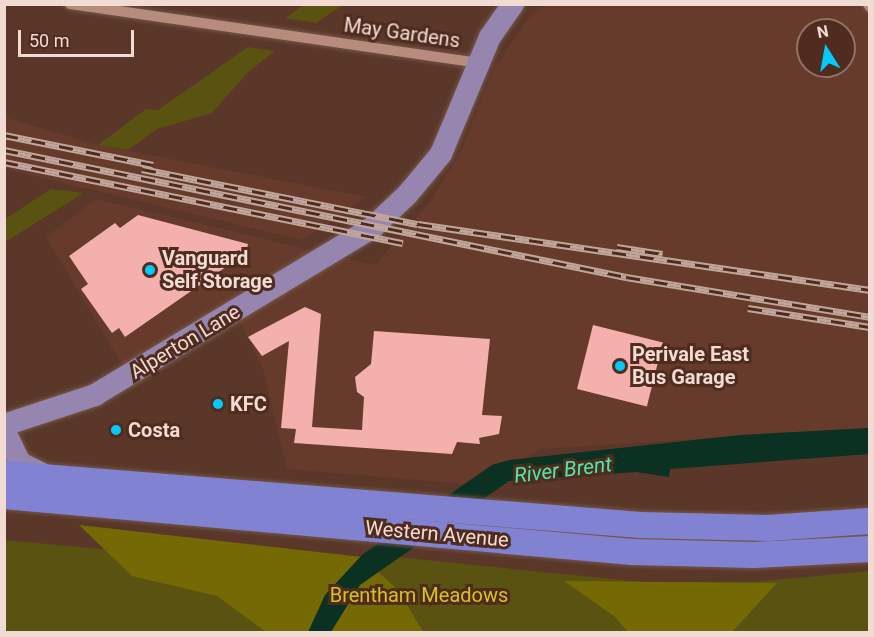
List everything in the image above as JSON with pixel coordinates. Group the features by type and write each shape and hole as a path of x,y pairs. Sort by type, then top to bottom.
{"highway":[{"name":"Western Avenue","path":"4,474 640,525 756,528 870,521"},
{"name":"Western Avenue","path":"4,496 633,552 754,555 870,549"}],"main road":[{"name":"Alperton Lane","path":"4,425 95,395 373,226 407,195 441,154 479,63 513,4"},
{"path":"4,430 20,463 47,476"}],"street":[{"name":"May Gardens","path":"70,4 479,63"}],"shaded area":[{"path":"545,5 869,5 869,428 540,449 479,485 287,469 263,369 235,312 128,375 46,237 96,199 375,265 430,202 461,151 494,68 531,15"},
{"path":"4,117 98,145 366,197 302,240 5,169"},
{"path":"79,525 362,557 399,591 423,632 266,632 217,596 132,576"},
{"path":"564,581 777,583 732,632 628,632 614,616"}],"green space":[{"path":"304,5 343,5 316,23 285,18"},
{"path":"248,47 275,51 247,73 212,113 157,129 128,150 98,145 146,109 158,110"},
{"path":"51,189 84,193 5,242 5,219"},
{"path":"4,540 306,568 294,632 5,632"},
{"name":"Brentham Meadows","path":"387,556 641,582 754,582 869,571 869,632 341,632"}],"water":[{"name":"River Brent","path":"869,428 869,454 670,469 669,477 636,472 509,481 360,585 331,632 308,632 325,595 362,555 492,465 509,460 740,435"}],"building":[{"name":"Vanguard Self Storage","path":"138,215 248,244 246,253 125,337 119,328 112,333 81,289 88,284 69,256 115,223 120,228"},
{"path":"305,307 321,314 312,427 362,430 364,397 357,392 355,377 371,364 374,331 490,339 482,415 502,416 499,434 479,438 480,444 457,442 452,454 294,443 296,429 281,428 289,341 262,356 248,337"},
{"name":"Perivale East Bus Garage","path":"593,325 663,342 647,406 577,389"}],"railway":[{"path":"4,135 153,165"},
{"path":"4,150 626,277 870,317"},
{"path":"4,162 403,243"},
{"path":"142,169 418,224 870,290"},
{"path":"617,247 662,254"},
{"path":"748,308 870,327"}],"place":[{"name":"Vanguard Self Storage","path":"150,270"},
{"name":"Perivale East Bus Garage","path":"620,366"},
{"name":"KFC","path":"218,404"},
{"name":"Costa","path":"116,430"}]}
